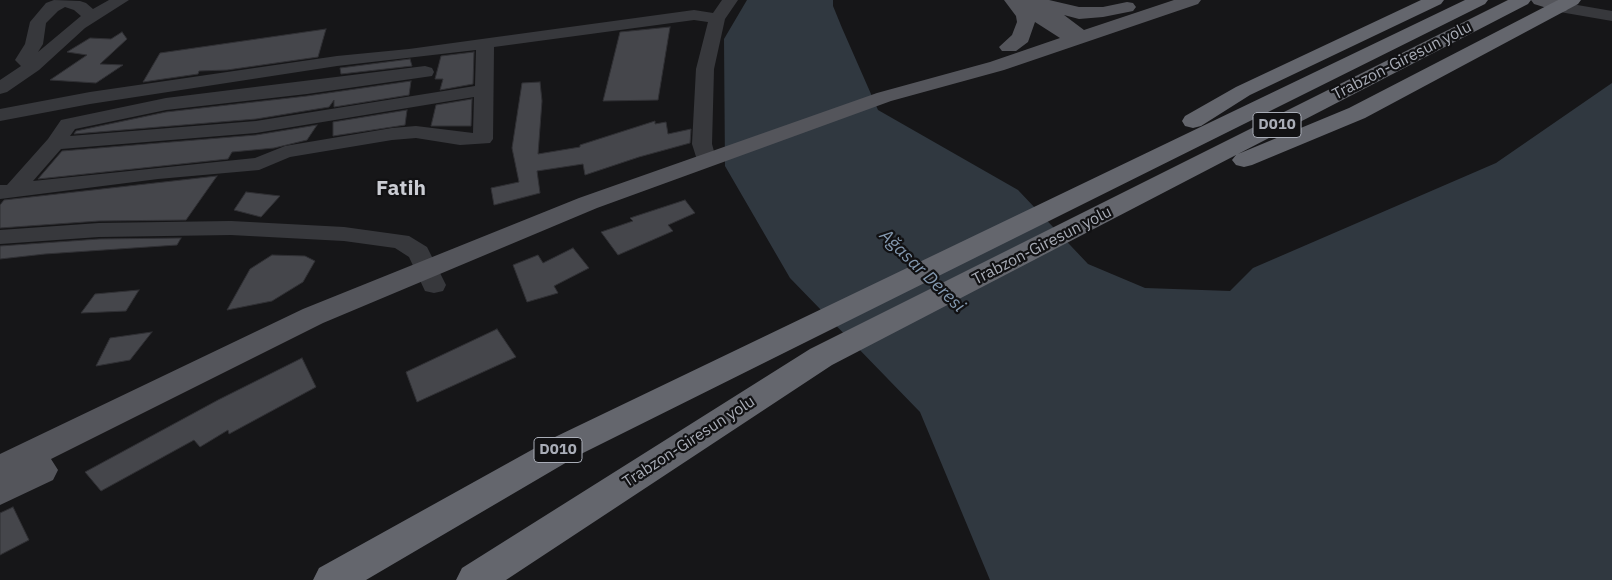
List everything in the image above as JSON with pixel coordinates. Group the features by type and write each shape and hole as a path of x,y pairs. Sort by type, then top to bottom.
{"highway":[{"path":"1042,212 1243,91 1435,0"},
{"name":"Trabzon-Giresun yolu","path":"475,580 821,357 1070,232 1482,9 1522,0"},
{"path":"1070,232 1357,113 1562,2"},
{"name":"D010","path":"332,580 566,446 1458,10 1482,9"}],"main road":[{"path":"1009,47 1021,38 1026,22 1025,15 1013,0"},
{"path":"1019,0 1068,32"},
{"path":"1032,0 1068,32"},
{"path":"1037,0 1052,8 1079,13 1103,12 1127,7"},
{"path":"0,491 430,277 713,157 884,97 988,69 1068,32 1148,0"},
{"path":"884,97 946,69 1009,47 1192,0"},
{"path":"0,469 313,316 430,277"}],"street":[{"path":"0,88 33,66 79,24 122,0"},
{"path":"676,0 694,15"},
{"path":"713,157 702,144 705,69 717,19 730,0"},
{"path":"33,66 24,60 34,44 38,22 52,7 63,2 80,6 91,17"},
{"path":"1562,2 1612,8"},
{"path":"1562,2 1612,16"},
{"path":"0,115 90,98 337,61 427,52 694,15 717,19"},
{"path":"6,192 168,172 259,164 285,152 416,132 460,139 483,139 485,43"},
{"path":"416,132 427,52"},
{"path":"6,192 55,144 68,124 166,104 334,85 424,72"},
{"path":"318,146 334,85"},
{"path":"55,144 256,127 484,90"},
{"path":"235,166 276,92"},
{"path":"168,172 218,97"},
{"path":"0,131 90,98"},
{"path":"0,237 99,230 231,228 344,234 401,241 419,252 430,277"}],"water":[{"name":"Ağasar Deresi","path":"747,0 833,0 833,6 842,28 878,110 1018,190 1088,264 1145,288 1230,291 1253,268 1496,163 1612,83 1612,580 990,580 920,412 790,278 725,166 724,39"}],"building":[{"path":"670,27 658,100 603,101 620,32"},
{"path":"326,29 318,57 227,70 199,71 198,74 143,82 160,53"},
{"path":"122,32 127,39 100,64 123,65 96,83 50,80 87,55 67,52 90,38 111,39"},
{"path":"474,52 473,84 440,90 443,79 435,79 441,56"},
{"path":"410,59 412,66 341,74 340,68"},
{"path":"411,81 409,95 334,107 334,100 329,107 256,119 74,134 76,131 166,112 307,96"},
{"path":"540,82 542,101 538,154 580,147 580,145 655,121 655,124 666,122 668,134 691,129 690,143 585,175 583,164 537,171 540,193 494,205 491,188 519,182 512,148 522,83"},
{"path":"472,99 471,126 431,126 436,105"},
{"path":"407,110 405,125 333,136 333,122"},
{"path":"317,125 307,140 274,148 232,152 228,159 38,179 62,151 256,135"},
{"path":"217,176 186,220 99,221 0,228 0,205 4,200"},
{"path":"246,192 280,196 261,217 234,210"},
{"path":"685,200 695,213 668,225 673,231 618,255 601,232 633,221 630,218"},
{"path":"181,238 177,245 0,259 0,246 99,239"},
{"path":"573,248 589,268 554,286 558,293 527,302 513,265 538,255 543,263"},
{"path":"272,255 305,256 315,261 303,282 272,301 227,310 250,269"},
{"path":"139,290 126,311 81,313 95,294"},
{"path":"497,329 516,357 417,402 406,372"},
{"path":"152,332 130,360 96,366 110,338"},
{"path":"302,358 316,387 229,434 228,430 200,447 194,440 101,491 85,472 218,400"},
{"path":"13,507 29,540 0,555 0,513"}],"district":[{"name":"Fatih","path":"401,189"}]}
